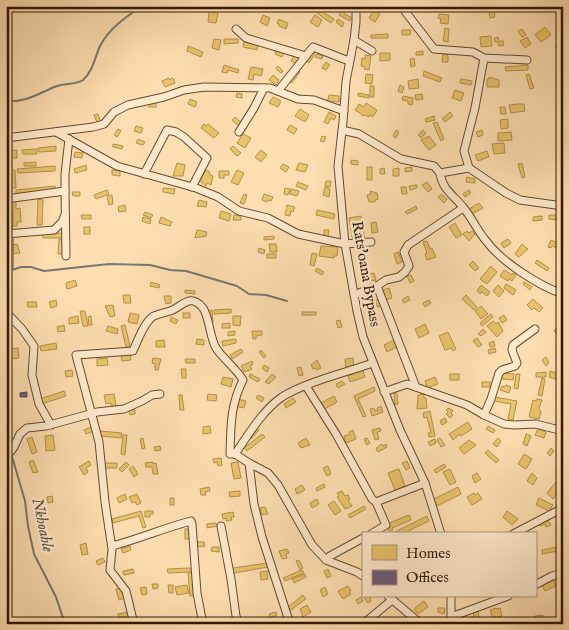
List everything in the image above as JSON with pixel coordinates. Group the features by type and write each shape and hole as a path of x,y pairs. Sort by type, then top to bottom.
{"street":[{"name":"Rats'oana Bypass","path":"356,6 354,40 349,61 338,166 345,244 363,337 384,392 425,483 440,532"},
{"path":"400,6 434,49 473,52 484,58 528,60"},
{"path":"236,29 246,38 306,56"},
{"path":"354,40 372,51"},
{"path":"278,91 313,47 349,61"},
{"path":"484,58 475,108 464,151 469,168 506,193 520,200 563,206"},
{"path":"6,138 104,124 114,112 128,105 164,97 184,90 204,87 264,88 298,99 314,100 344,111"},
{"path":"239,132 264,88"},
{"path":"144,174 167,130 176,132 207,158 192,187"},
{"path":"342,130 359,134 401,160 434,166 440,173 442,184 463,208 488,244 530,278 563,294"},
{"path":"56,132 117,166 192,187 218,197 239,211 268,218 298,234 345,244 371,242"},
{"path":"66,256 65,174 69,140"},
{"path":"440,173 469,168"},
{"path":"6,180 9,266 6,266"},
{"path":"7,199 65,191"},
{"path":"354,296 378,286 386,280 399,277 409,266 404,252 408,244 463,208"},
{"path":"7,234 54,230 62,222 65,215"},
{"path":"378,286 416,387"},
{"path":"134,624 126,591 110,570 112,546 99,442 76,356 133,350 152,316 172,310 188,301 196,302 205,311 207,323 216,347 244,380 235,396 231,417 230,454 235,454 249,464 268,473 278,485 312,545 326,560 362,576"},
{"path":"6,312 22,329 34,346 32,376 39,404 51,425"},
{"path":"484,415 499,373 502,370 515,366 517,363 512,350 513,345 535,329"},
{"path":"235,454 254,426 281,398 294,390 373,363"},
{"path":"384,392 407,384 468,405 504,424 536,424 563,431"},
{"path":"306,386 340,441 372,499 376,502 386,525 374,532"},
{"path":"6,458 20,434 27,428 51,425 124,408 152,395 160,394"},
{"path":"249,464 254,504 262,537 290,624"},
{"path":"376,502 425,483"},
{"path":"517,532 563,508"},
{"path":"112,546 140,539 170,526 191,521 197,593 203,624"},
{"path":"221,526 236,616 239,624"},
{"path":"326,560 362,539"},
{"path":"536,584 552,576 563,573"},
{"path":"363,624 390,598 421,624"},
{"path":"451,598 451,620 503,598"}],"building: Homes":[{"path":"343,6 347,6 344,14 351,17 350,21 339,15"},
{"path":"488,6 493,6 495,17 490,18"},
{"path":"527,6 536,6 537,8 529,11"},
{"path":"319,10 334,19 331,23 317,13"},
{"path":"374,10 380,14 375,22 369,18"},
{"path":"209,12 218,13 216,23 208,22"},
{"path":"439,14 449,15 448,24 440,23"},
{"path":"263,15 270,18 267,26 260,22"},
{"path":"315,15 322,20 318,27 310,22"},
{"path":"279,19 288,23 286,29 279,26 277,23"},
{"path":"338,19 344,23 342,27 336,22"},
{"path":"545,27 551,35 541,42 535,35"},
{"path":"445,28 449,29 448,42 443,41"},
{"path":"522,29 526,35 522,37 518,31"},
{"path":"402,30 411,30 410,35 402,35"},
{"path":"388,34 388,38 371,38 371,35"},
{"path":"491,36 492,46 481,47 480,37"},
{"path":"498,37 499,41 503,41 504,45 499,46 498,42 495,42 494,38"},
{"path":"527,37 531,44 525,48 520,41"},
{"path":"214,39 221,40 219,50 212,48"},
{"path":"224,39 238,39 238,43 224,44"},
{"path":"244,42 258,45 257,50 243,47"},
{"path":"558,43 563,48 563,55 555,46"},
{"path":"188,46 203,52 201,57 187,51"},
{"path":"277,49 284,52 282,57 275,54"},
{"path":"423,51 423,55 416,55 416,52"},
{"path":"312,52 315,54 309,63 306,61"},
{"path":"380,53 390,53 390,60 380,61"},
{"path":"295,54 300,57 297,64 291,61"},
{"path":"317,54 323,56 322,59 315,57"},
{"path":"443,54 448,55 448,62 442,62"},
{"path":"365,55 371,56 369,70 361,66 362,58 365,59"},
{"path":"414,58 415,66 411,67 410,59"},
{"path":"326,62 330,65 326,70 322,68"},
{"path":"224,65 239,70 238,73 228,70 227,73 222,72"},
{"path":"528,65 528,70 506,71 505,67"},
{"path":"278,66 283,71 281,73 276,69"},
{"path":"251,67 263,69 261,76 254,74 253,80 248,79"},
{"path":"297,69 300,72 292,83 288,80"},
{"path":"424,71 442,78 440,82 423,76"},
{"path":"366,74 373,75 372,84 365,83"},
{"path":"529,74 534,88 530,89 526,75"},
{"path":"273,75 279,80 276,85 269,80"},
{"path":"489,77 499,80 499,87 487,87 487,79"},
{"path":"169,78 170,80 174,79 175,83 165,87 162,81"},
{"path":"418,79 419,88 409,89 408,81"},
{"path":"461,79 472,81 471,85 460,83"},
{"path":"400,85 404,87 402,93 398,91"},
{"path":"370,86 374,86 374,97 370,97"},
{"path":"455,90 464,93 461,101 452,98"},
{"path":"237,93 242,94 242,98 236,97"},
{"path":"358,93 369,95 369,98 358,96"},
{"path":"422,94 423,99 416,100 415,95"},
{"path":"329,95 339,96 339,102 327,103"},
{"path":"403,96 413,98 412,105 408,104 408,101 402,100"},
{"path":"273,97 281,101 278,107 269,103"},
{"path":"190,99 197,102 195,107 188,104"},
{"path":"149,103 156,103 156,107 149,107"},
{"path":"366,103 377,110 373,117 370,115 369,117 364,116 355,110 359,104 364,107"},
{"path":"524,104 525,111 511,113 509,105"},
{"path":"500,107 505,107 506,114 501,114"},
{"path":"300,109 309,115 305,122 295,116"},
{"path":"329,112 336,116 334,120 331,118 328,124 324,122"},
{"path":"450,112 453,116 445,122 442,119"},
{"path":"98,114 100,121 97,122 94,115"},
{"path":"434,116 435,120 426,122 425,119"},
{"path":"235,117 242,123 239,126 232,120"},
{"path":"508,119 508,128 501,129 500,120"},
{"path":"437,122 444,139 441,141 433,123"},
{"path":"204,124 206,126 208,124 219,133 214,138 201,128"},
{"path":"290,125 297,129 294,134 287,130"},
{"path":"136,126 143,128 141,133 134,131"},
{"path":"118,129 121,131 117,137 114,135"},
{"path":"396,130 399,132 396,138 393,136"},
{"path":"423,130 426,133 421,138 418,135"},
{"path":"482,130 483,135 478,137 476,132"},
{"path":"511,132 512,140 498,141 498,133"},
{"path":"243,134 251,138 245,148 237,143"},
{"path":"322,136 326,137 324,142 320,141"},
{"path":"429,136 436,145 429,150 421,140"},
{"path":"138,139 145,142 143,145 136,143"},
{"path":"504,143 505,153 494,154 492,144"},
{"path":"113,144 123,146 122,149 113,147"},
{"path":"56,146 56,151 39,152 38,148"},
{"path":"233,146 241,153 237,156 230,149"},
{"path":"37,149 37,154 23,154 22,150"},
{"path":"17,150 17,158 6,158 6,151"},
{"path":"261,150 267,155 261,162 255,157"},
{"path":"487,151 489,157 478,161 475,155"},
{"path":"75,152 83,153 82,158 74,157"},
{"path":"351,160 358,161 358,165 351,164"},
{"path":"36,162 36,166 24,166 24,163"},
{"path":"177,163 185,165 183,176 173,176"},
{"path":"299,163 308,165 305,172 296,170"},
{"path":"522,163 525,177 522,178 518,164"},
{"path":"283,164 289,167 286,172 280,168"},
{"path":"86,165 87,170 75,173 74,169"},
{"path":"55,166 55,171 18,173 17,169"},
{"path":"367,167 372,167 372,180 367,180"},
{"path":"412,167 412,171 405,172 405,168"},
{"path":"384,168 385,174 380,174 380,169"},
{"path":"399,168 399,176 393,176 393,169"},
{"path":"10,170 15,170 16,188 11,188"},
{"path":"112,170 120,171 120,176 112,175"},
{"path":"206,170 213,176 211,185 207,183 206,186 200,181"},
{"path":"237,170 244,173 238,185 231,182"},
{"path":"219,171 229,171 229,175 219,178"},
{"path":"467,177 475,179 475,183 466,182"},
{"path":"326,181 331,181 330,187 325,186"},
{"path":"298,182 308,186 306,190 296,186"},
{"path":"427,182 432,189 428,192 422,185"},
{"path":"417,185 417,188 410,190 409,186"},
{"path":"55,186 56,191 16,195 16,190"},
{"path":"325,187 330,189 329,197 323,195"},
{"path":"401,187 406,187 407,194 402,194"},
{"path":"163,188 175,189 174,194 163,192"},
{"path":"285,188 290,189 288,195 284,194"},
{"path":"291,189 299,191 297,196 290,194"},
{"path":"107,190 109,194 96,199 94,195"},
{"path":"469,190 471,193 465,197 463,194"},
{"path":"370,191 377,193 378,199 375,202 369,202 367,195 371,194"},
{"path":"72,192 80,192 80,196 73,196"},
{"path":"244,194 247,195 244,204 240,203"},
{"path":"264,194 273,197 271,201 262,200"},
{"path":"441,194 447,199 444,203 438,197"},
{"path":"112,195 113,204 109,205 107,196"},
{"path":"13,199 16,199 16,209 20,208 21,222 17,222 17,226 13,226"},
{"path":"38,199 43,200 42,225 37,225"},
{"path":"199,200 207,202 206,207 197,206"},
{"path":"479,203 483,208 472,214 469,209"},
{"path":"125,205 126,211 119,212 118,207"},
{"path":"287,205 295,207 293,212 291,211 290,216 285,215"},
{"path":"416,206 417,209 407,214 405,212"},
{"path":"317,210 335,214 334,219 316,215"},
{"path":"221,211 231,214 229,221 219,218"},
{"path":"145,212 153,215 151,218 143,215"},
{"path":"81,215 91,215 91,219 82,219"},
{"path":"234,215 241,216 241,220 233,220"},
{"path":"549,215 558,215 558,220 549,219"},
{"path":"361,216 365,240 353,242 349,218"},
{"path":"542,216 542,220 533,221 533,217"},
{"path":"143,217 151,219 150,224 142,221"},
{"path":"161,217 172,222 170,226 159,223"},
{"path":"376,222 378,232 372,233 371,223"},
{"path":"455,223 462,235 456,238 449,227"},
{"path":"84,227 90,227 90,234 84,234"},
{"path":"197,230 207,232 206,236 195,238"},
{"path":"324,230 329,230 328,237 324,236"},
{"path":"467,231 469,233 472,231 475,234 469,241 463,234"},
{"path":"558,231 563,232 561,238 557,237"},
{"path":"64,233 64,238 43,238 43,234"},
{"path":"274,236 274,239 264,240 264,237"},
{"path":"59,239 63,240 63,254 58,254"},
{"path":"508,239 511,243 504,248 501,243"},
{"path":"551,240 563,245 563,250 552,246 551,248 548,247"},
{"path":"427,241 436,257 427,260 425,254 427,253 423,242"},
{"path":"17,244 20,253 10,254 12,245"},
{"path":"269,244 276,244 277,252 270,252"},
{"path":"522,244 528,249 519,257 515,254"},
{"path":"321,246 338,247 337,256 334,256 334,258 319,256"},
{"path":"259,248 265,250 264,254 258,252"},
{"path":"365,250 366,257 362,257 362,254 359,254 358,251"},
{"path":"398,252 402,262 397,264 394,254"},
{"path":"312,253 317,254 314,266 310,265"},
{"path":"267,254 276,254 276,258 267,258"},
{"path":"537,260 549,268 547,271 535,263"},
{"path":"473,261 479,268 475,271 469,265"},
{"path":"491,266 497,272 487,284 480,279"},
{"path":"317,268 324,272 322,275 315,271"},
{"path":"504,270 512,275 513,273 516,275 512,281 509,279 508,281 500,276"},
{"path":"374,273 376,280 370,281 369,274"},
{"path":"411,275 414,281 410,283 407,276"},
{"path":"75,280 77,286 67,289 66,283"},
{"path":"151,282 160,285 159,288 150,286"},
{"path":"524,282 532,287 530,290 523,284"},
{"path":"506,284 516,290 513,295 504,288"},
{"path":"481,285 490,292 487,296 477,291"},
{"path":"498,285 504,291 499,297 493,291"},
{"path":"389,288 392,298 386,300 383,290"},
{"path":"185,290 195,291 195,294 185,293"},
{"path":"123,295 130,295 131,303 124,303"},
{"path":"466,295 477,307 474,310 462,299"},
{"path":"164,296 171,296 171,303 166,304"},
{"path":"408,296 410,300 404,303 402,300"},
{"path":"378,299 381,306 377,307 375,300"},
{"path":"533,299 543,308 539,312 534,308 532,310 527,305"},
{"path":"56,300 57,306 51,308 49,302"},
{"path":"429,300 431,303 425,307 423,303"},
{"path":"27,302 36,302 37,307 28,307"},
{"path":"113,305 115,316 110,317 105,306"},
{"path":"481,306 488,314 481,319 475,311"},
{"path":"231,309 231,313 214,314 214,310"},
{"path":"212,310 213,323 209,324 208,311"},
{"path":"80,311 85,311 88,326 83,326"},
{"path":"302,312 316,312 316,315 302,315"},
{"path":"130,313 139,315 137,324 128,322"},
{"path":"183,313 190,313 190,318 183,318"},
{"path":"491,314 493,317 482,326 480,323"},
{"path":"504,315 507,320 502,323 499,318"},
{"path":"78,316 79,323 69,324 69,318"},
{"path":"91,316 92,325 89,325 88,317"},
{"path":"233,316 241,316 240,326 233,325"},
{"path":"171,317 178,320 176,324 170,321"},
{"path":"340,320 342,327 338,328 336,321"},
{"path":"493,321 496,324 498,322 503,331 497,337 487,326"},
{"path":"230,323 230,328 222,328 222,324"},
{"path":"425,324 429,333 419,338 415,329"},
{"path":"64,325 65,331 58,332 57,327"},
{"path":"125,325 130,346 126,347 121,326"},
{"path":"108,326 118,329 117,334 106,331"},
{"path":"556,328 563,334 560,337 554,331"},
{"path":"483,329 486,332 481,336 478,334"},
{"path":"235,331 235,335 228,336 228,332"},
{"path":"252,331 262,331 262,335 256,336 256,339 253,339"},
{"path":"448,332 456,349 453,351 451,348 445,350 439,336"},
{"path":"477,338 482,345 478,347 473,341"},
{"path":"197,339 204,340 204,345 196,344"},
{"path":"236,339 236,343 223,346 222,341"},
{"path":"164,340 165,347 156,347 156,341"},
{"path":"394,340 397,347 387,352 384,345"},
{"path":"494,341 495,346 490,347 489,343"},
{"path":"56,343 57,349 41,351 40,346"},
{"path":"18,348 19,358 12,359 11,349"},
{"path":"495,348 496,352 489,354 488,350"},
{"path":"241,349 243,352 232,359 230,355"},
{"path":"261,350 266,356 264,358 259,352"},
{"path":"130,354 131,360 122,361 121,356"},
{"path":"546,357 549,363 546,366 542,360"},
{"path":"107,358 108,365 97,366 97,359"},
{"path":"153,358 161,359 158,370 155,370 155,364 152,363"},
{"path":"353,358 354,368 346,369 345,359"},
{"path":"185,359 195,359 195,363 186,363"},
{"path":"317,360 321,368 317,370 316,368 313,369 311,365"},
{"path":"252,361 253,364 250,366 252,369 244,372 241,366"},
{"path":"264,365 269,368 267,372 262,368"},
{"path":"301,367 303,375 299,376 297,368"},
{"path":"181,369 186,369 186,378 182,378"},
{"path":"72,370 73,376 66,377 65,371"},
{"path":"363,370 365,377 350,382 348,376"},
{"path":"550,371 563,375 561,381 549,377"},
{"path":"546,372 546,377 536,377 536,373"},
{"path":"503,373 514,374 513,380 502,379"},
{"path":"250,374 260,379 258,382 249,377"},
{"path":"272,374 276,377 269,384 265,382"},
{"path":"450,374 459,374 459,380 450,380"},
{"path":"516,374 520,374 518,389 514,388"},
{"path":"223,377 233,379 231,387 221,384"},
{"path":"435,377 438,384 427,388 425,381"},
{"path":"542,378 545,379 542,396 538,395"},
{"path":"342,381 345,384 338,388 336,384"},
{"path":"482,382 490,382 490,387 482,387"},
{"path":"506,385 511,387 509,393 500,390 502,386 505,387"},
{"path":"374,387 375,391 358,399 366,416 363,417 354,396"},
{"path":"64,391 66,396 42,404 40,399"},
{"path":"394,393 397,393 398,404 395,405"},
{"path":"114,394 116,405 106,404 104,395"},
{"path":"208,394 217,395 216,401 207,400"},
{"path":"424,394 427,408 417,409 418,395"},
{"path":"179,395 182,395 184,410 180,410"},
{"path":"258,395 264,398 262,402 256,398"},
{"path":"334,396 337,402 323,410 319,404"},
{"path":"494,397 517,401 513,420 508,419 511,404 494,401"},
{"path":"293,398 296,402 286,408 284,404"},
{"path":"237,399 246,401 244,408 235,406"},
{"path":"537,399 542,400 539,408 541,412 539,419 529,417 533,400 536,401"},
{"path":"381,406 383,412 372,416 370,409 374,408 375,411"},
{"path":"449,408 453,411 451,413 453,415 450,418 446,414 448,412 446,410"},
{"path":"129,410 135,410 135,414 130,415"},
{"path":"430,411 435,436 429,437 428,433 431,433 427,417 424,418 423,413"},
{"path":"445,418 447,422 442,425 440,421"},
{"path":"468,422 472,429 461,436 460,434 453,440 449,434"},
{"path":"210,426 211,433 203,434 203,427"},
{"path":"488,426 495,430 493,433 486,429"},
{"path":"91,427 93,431 86,434 84,430"},
{"path":"256,427 259,430 251,439 248,436"},
{"path":"380,428 381,431 377,432 379,439 375,440 372,430"},
{"path":"538,429 546,432 544,438 535,435"},
{"path":"353,430 356,439 346,443 344,436 350,434 349,432"},
{"path":"100,431 122,433 121,438 100,436"},
{"path":"262,434 265,437 247,451 244,448"},
{"path":"526,434 531,436 527,446 523,444"},
{"path":"53,435 55,450 46,451 45,436"},
{"path":"123,435 127,435 125,455 121,454"},
{"path":"32,437 37,452 32,454 27,439"},
{"path":"143,438 145,448 142,449 140,439"},
{"path":"306,438 310,445 301,448 298,443"},
{"path":"367,438 370,443 367,445 364,439"},
{"path":"440,438 445,445 441,447 437,440"},
{"path":"498,438 501,441 497,447 493,444"},
{"path":"435,439 436,443 430,446 428,442"},
{"path":"469,440 476,445 464,454 459,448"},
{"path":"382,444 383,446 386,444 387,447 378,452 376,448"},
{"path":"160,446 161,450 155,451 154,447"},
{"path":"551,448 554,451 550,456 547,453"},
{"path":"488,450 499,460 496,463 485,453"},
{"path":"524,454 532,459 526,469 518,464"},
{"path":"221,458 222,465 218,466 217,462 214,463 213,459"},
{"path":"33,460 38,472 33,473 29,462"},
{"path":"89,461 91,465 86,468 88,472 84,475 79,467"},
{"path":"407,461 410,468 406,470 402,463"},
{"path":"126,462 129,465 122,472 119,469"},
{"path":"153,462 153,464 156,463 158,474 153,474 152,467 146,467 145,463"},
{"path":"238,462 241,478 234,479 231,463"},
{"path":"103,463 117,463 117,468 104,468"},
{"path":"444,464 446,467 436,473 434,470"},
{"path":"133,466 138,474 134,477 129,469"},
{"path":"328,466 331,474 327,476 323,468"},
{"path":"399,469 405,486 395,490 388,473"},
{"path":"450,469 456,482 450,485 443,472"},
{"path":"477,473 481,479 475,483 472,476"},
{"path":"532,473 537,478 533,485 527,481"},
{"path":"556,482 561,485 553,499 547,493"},
{"path":"324,484 325,487 317,491 316,488"},
{"path":"302,485 305,490 297,494 295,489"},
{"path":"209,487 210,491 205,492 206,495 201,495 200,489"},
{"path":"458,487 461,494 437,506 434,499"},
{"path":"240,491 240,496 230,497 229,492"},
{"path":"342,491 345,496 348,495 350,499 348,500 352,506 345,509 337,497 339,496 337,493"},
{"path":"474,493 475,495 478,493 482,499 472,505 467,497"},
{"path":"125,494 127,499 119,503 117,498"},
{"path":"137,494 141,503 137,505 135,502 132,503 129,497"},
{"path":"52,496 53,502 48,503 47,497"},
{"path":"170,498 174,498 174,505 170,505"},
{"path":"539,498 553,505 549,511 536,505"},
{"path":"317,499 319,504 312,508 310,503"},
{"path":"334,501 341,511 335,515 328,505"},
{"path":"364,506 366,509 350,518 348,515"},
{"path":"265,507 268,514 262,515 260,508"},
{"path":"141,511 146,527 143,528 139,516 113,523 112,519"},
{"path":"145,511 153,511 153,514 150,514 150,517 145,517"},
{"path":"507,511 518,519 512,525 503,517"},
{"path":"233,512 234,517 231,517 232,520 226,521 226,518 223,519 222,514"},
{"path":"409,515 411,520 389,531 387,524"},
{"path":"427,516 429,521 406,532 395,532"},
{"path":"547,518 551,525 546,527 545,524 540,526 538,522"},
{"path":"216,523 217,526 207,528 207,524"},
{"path":"185,529 190,529 190,539 185,539"},
{"path":"197,542 204,542 205,546 197,547"},
{"path":"86,543 88,554 82,555 80,545"},
{"path":"130,546 131,550 123,553 121,549"},
{"path":"563,546 563,550 542,554 542,550"},
{"path":"212,547 219,547 219,552 211,551"},
{"path":"287,549 289,553 286,554 287,558 282,559 279,551"},
{"path":"103,558 105,562 98,565 96,561"},
{"path":"299,560 303,568 300,570 296,561"},
{"path":"267,563 268,567 234,573 233,568"},
{"path":"190,568 190,572 168,573 167,569"},
{"path":"133,569 134,573 124,575 123,571"},
{"path":"328,569 331,576 327,578 324,571"},
{"path":"302,570 304,573 285,581 283,578"},
{"path":"267,571 268,579 261,580 260,572"},
{"path":"192,572 194,596 190,596 188,573"},
{"path":"305,574 306,577 294,583 292,579"},
{"path":"554,580 556,586 545,591 542,585"},
{"path":"152,584 158,584 158,588 153,589"},
{"path":"168,585 173,585 173,593 169,593"},
{"path":"187,585 189,593 177,595 175,587"},
{"path":"348,586 351,594 343,599 338,591"},
{"path":"146,587 147,594 142,595 140,588"},
{"path":"325,587 328,594 323,597 320,590"},
{"path":"123,588 125,598 119,600 116,589"},
{"path":"303,595 306,599 291,610 288,607"},
{"path":"361,597 363,601 358,604 356,600"},
{"path":"364,598 370,598 371,601 368,603"},
{"path":"424,601 428,607 418,614 414,609"},
{"path":"307,605 311,612 303,617 300,609"},
{"path":"438,608 445,608 444,614 438,612"},
{"path":"500,608 502,616 493,619 490,610"},
{"path":"478,611 480,623 472,624 471,617 474,616 473,612"},
{"path":"129,612 130,618 119,618 118,614"},
{"path":"276,612 277,615 270,618 269,614"},
{"path":"543,615 543,619 535,620 535,616"},
{"path":"377,619 381,624 370,624"}],"building: Offices":[{"path":"27,392 27,397 20,397 20,393"}],"waterway":[{"path":"6,101 26,99 57,86 77,83 83,80 108,34 118,23 142,6"},
{"path":"6,272 21,267 31,267 44,271 109,264 150,265 170,270 186,271 237,286 249,294 266,295 287,301"},
{"name":"Nkhoahle","path":"6,427 10,449"},
{"name":"Nkhoahle","path":"11,453 25,501 34,554 56,597 65,624"}]}
